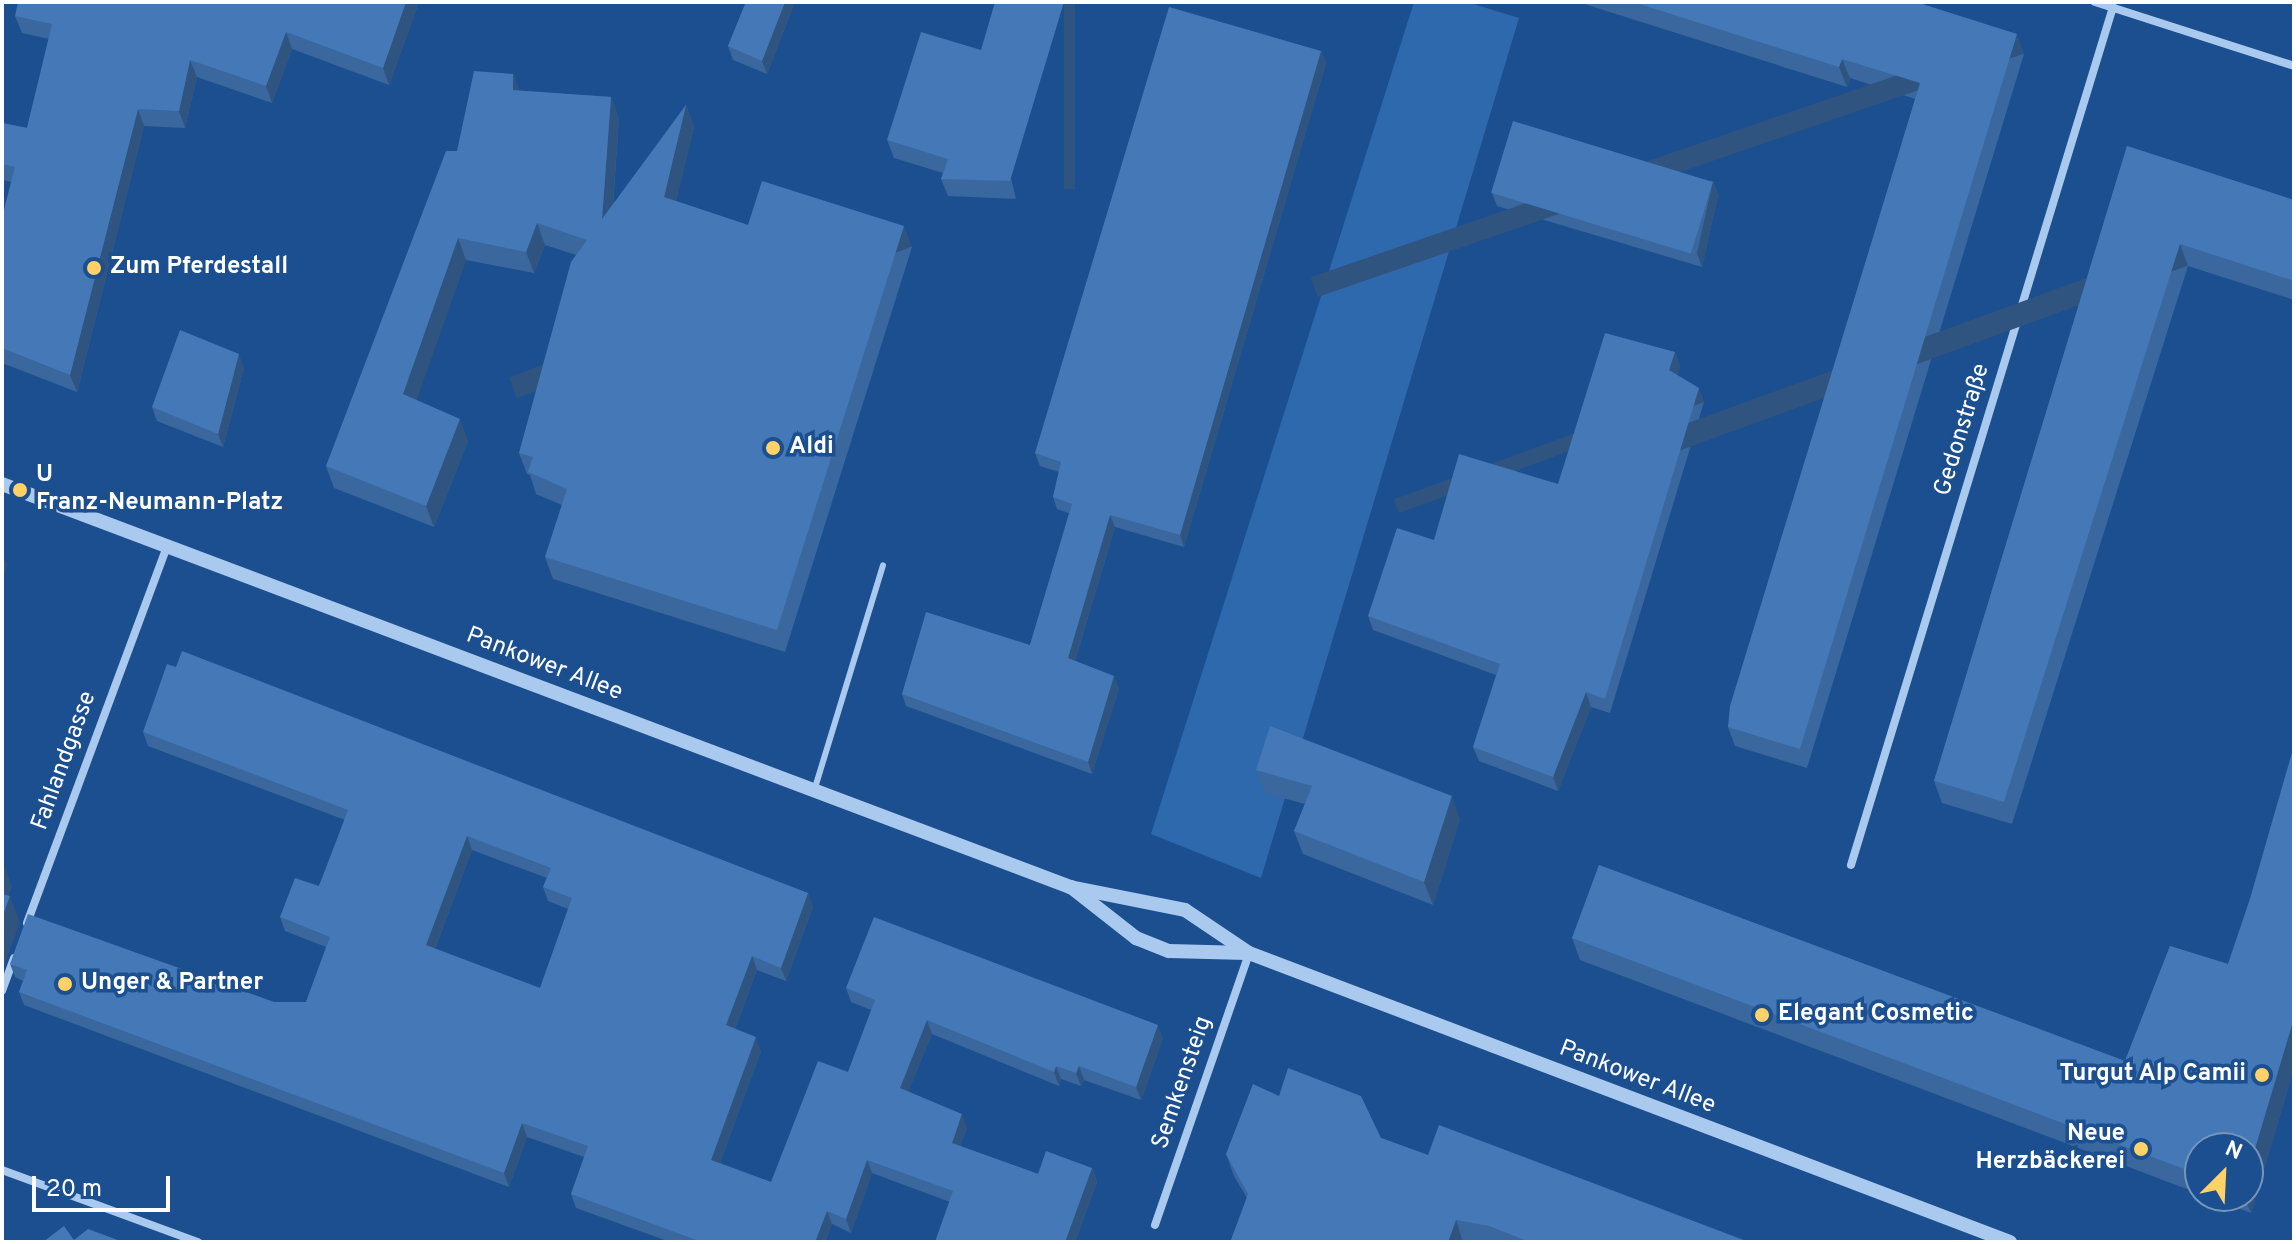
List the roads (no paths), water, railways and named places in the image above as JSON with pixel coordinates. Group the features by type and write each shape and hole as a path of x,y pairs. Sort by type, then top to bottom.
{"street":[{"path":"2095,2 2294,66"},
{"name":"Gedonstraße","path":"1851,865 2113,7"},
{"name":"Pankower Allee","path":"2,484 1070,887 1185,910 1249,953 2010,1242"},
{"name":"Fahlandgasse","path":"24,931 167,546"},
{"name":"Pankower Allee","path":"1070,887 1136,938 1169,951 1249,953"},
{"path":"2,991 18,946"},
{"name":"Semkensteig","path":"1155,1225 1249,953"},
{"path":"2,1170 198,1242"}],"lane":[{"path":"814,791 883,565"}],"place":[{"name":"Zum Pferdestall","path":"94,268"},
{"name":"Aldi","path":"773,448"},
{"name":"U Franz-Neumann-Platz","path":"20,490"},
{"name":"Unger & Partner","path":"65,984"},
{"name":"Elegant Cosmetic","path":"1762,1015"},
{"name":"Turgut Alp Camii","path":"2262,1075"},
{"name":"Neue Herzbäckerei","path":"2141,1149"}]}
